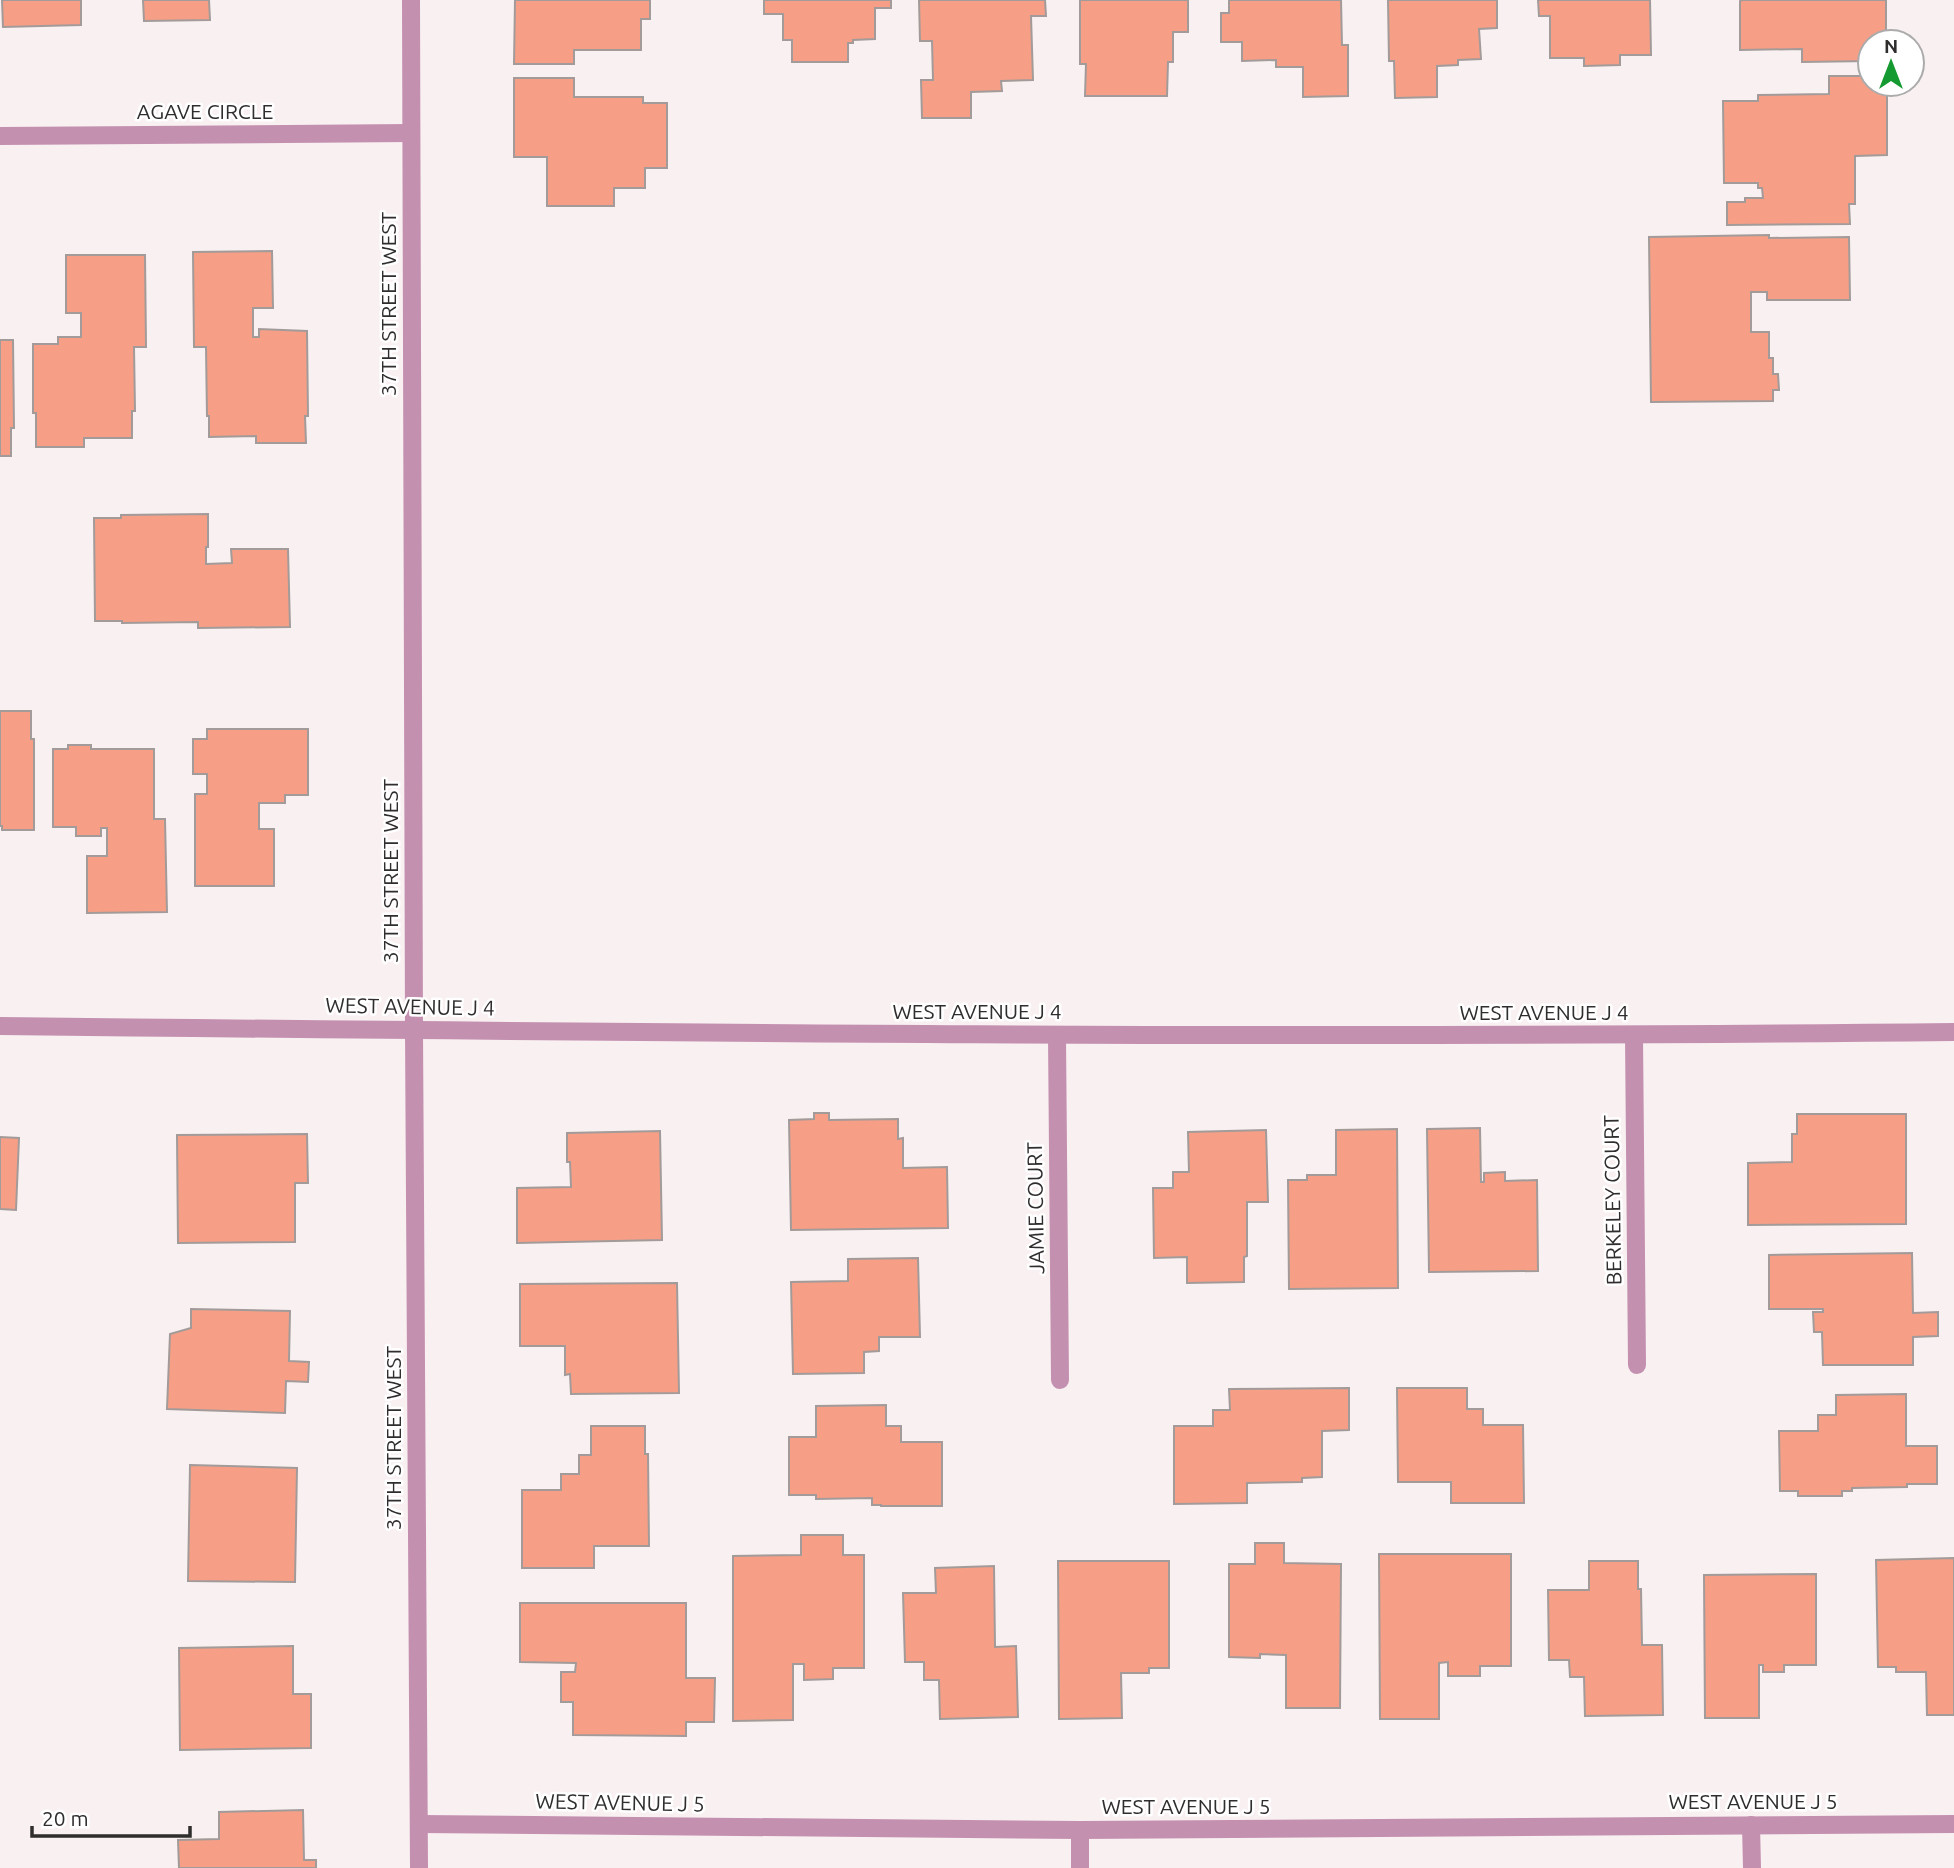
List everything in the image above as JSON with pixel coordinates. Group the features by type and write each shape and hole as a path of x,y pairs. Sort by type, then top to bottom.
{"street":[{"name":"37TH STREET WEST","path":"411,0 419,1868"},
{"name":"AGAVE CIRCLE","path":"0,136 411,133"},
{"name":"WEST AVENUE J 4","path":"0,1026 1056,1035 1954,1032"},
{"name":"JAMIE COURT","path":"1056,1035 1060,1380"},
{"name":"BERKELEY COURT","path":"1634,1035 1637,1365"},
{"name":"WEST AVENUE J 5","path":"419,1824 1080,1830 1954,1824"},
{"path":"1751,1825 1752,1868"},
{"path":"1080,1830 1080,1868"}],"building":[{"path":"2,0 81,0 81,25 3,27"},
{"path":"143,0 209,0 210,20 144,21"},
{"path":"515,0 650,0 650,19 641,19 641,50 574,50 574,64 514,64"},
{"path":"764,0 891,0 891,8 875,8 875,39 853,40 853,43 848,43 848,62 792,62 792,40 783,40 783,14 764,14"},
{"path":"919,0 1045,0 1046,16 1031,16 1033,80 1001,81 1002,91 971,92 971,118 922,118 921,80 933,80 932,41 920,41"},
{"path":"1080,0 1188,0 1188,32 1173,32 1173,62 1168,62 1167,96 1085,96 1086,64 1080,64"},
{"path":"1229,0 1341,0 1342,45 1348,45 1348,96 1303,97 1303,67 1276,67 1276,60 1242,61 1242,42 1221,42 1221,13 1229,13"},
{"path":"1388,0 1497,0 1497,28 1479,29 1481,59 1458,60 1458,65 1437,66 1437,97 1395,98 1394,61 1389,61"},
{"path":"1538,0 1650,0 1651,55 1620,55 1620,65 1584,66 1584,58 1550,58 1550,16 1539,16"},
{"path":"1886,0 1886,28 1856,28 1856,61 1802,62 1802,49 1740,50 1740,1"},
{"path":"1829,76 1856,76 1856,98 1887,98 1887,155 1855,156 1855,204 1849,204 1850,224 1727,225 1727,202 1763,198 1762,188 1758,188 1758,183 1724,183 1723,101 1758,101 1758,95 1829,94"},
{"path":"514,78 574,78 574,97 643,97 643,103 667,103 667,168 645,168 645,188 614,188 614,206 547,206 547,157 514,157"},
{"path":"1769,235 1769,238 1849,237 1850,300 1767,300 1767,292 1751,292 1751,332 1769,332 1769,358 1773,358 1773,374 1778,374 1779,390 1773,390 1773,401 1651,402 1649,237"},
{"path":"272,251 273,308 253,308 253,337 259,337 259,329 307,331 306,443 256,443 256,436 209,437 206,347 194,347 193,252"},
{"path":"66,255 145,255 146,347 134,347 135,411 132,411 132,438 84,438 84,447 36,447 33,344 58,344 58,337 81,337 81,313 66,313"},
{"path":"0,340 13,340 14,428 11,428 11,456 0,456"},
{"path":"208,514 206,564 232,563 231,549 288,549 290,627 198,628 198,622 95,621 94,518"},
{"path":"0,711 31,711 31,739 34,739 34,830 2,830 0,826"},
{"path":"207,729 308,729 308,795 285,795 285,803 259,803 259,829 274,829 274,886 195,886 195,794 207,794 207,774 193,774 193,739 207,739"},
{"path":"68,745 91,745 91,749 154,749 154,819 165,819 167,912 87,913 87,856 107,856 107,828 101,828 101,836 76,836 76,827 53,827 53,749 68,749"},
{"path":"814,1113 829,1113 829,1120 898,1119 898,1139 903,1138 903,1168 947,1167 948,1228 791,1230 789,1120 814,1119"},
{"path":"1797,1114 1906,1114 1906,1224 1748,1225 1748,1163 1792,1162 1792,1134 1797,1134"},
{"path":"1480,1128 1481,1182 1484,1182 1484,1173 1505,1172 1505,1181 1537,1180 1538,1271 1429,1272 1427,1129"},
{"path":"1397,1129 1398,1288 1289,1289 1288,1180 1307,1180 1307,1175 1336,1175 1336,1130"},
{"path":"1266,1130 1268,1202 1247,1202 1244,1282 1187,1283 1187,1257 1154,1258 1153,1188 1173,1188 1173,1172 1189,1172 1188,1132"},
{"path":"660,1131 662,1240 517,1243 517,1188 571,1187 570,1162 567,1162 567,1133"},
{"path":"307,1134 308,1183 295,1183 295,1242 178,1243 177,1135"},
{"path":"0,1137 19,1138 16,1210 0,1209"},
{"path":"1912,1253 1913,1313 1938,1312 1938,1336 1913,1337 1913,1365 1823,1365 1822,1332 1814,1332 1813,1312 1823,1312 1823,1309 1769,1309 1769,1255"},
{"path":"918,1258 920,1337 879,1337 879,1351 864,1352 864,1373 793,1374 791,1282 848,1281 848,1259"},
{"path":"677,1283 679,1393 571,1394 570,1374 565,1375 565,1346 520,1346 520,1284"},
{"path":"191,1309 290,1311 289,1361 309,1362 308,1382 286,1381 285,1413 167,1409 170,1334 191,1328"},
{"path":"1349,1388 1349,1430 1322,1431 1322,1477 1302,1478 1302,1482 1247,1483 1247,1503 1174,1504 1174,1426 1213,1426 1213,1410 1230,1410 1229,1389"},
{"path":"1397,1388 1467,1388 1467,1409 1483,1409 1483,1425 1523,1425 1524,1503 1451,1503 1451,1482 1398,1482"},
{"path":"1906,1394 1906,1446 1937,1446 1937,1484 1852,1488 1852,1491 1842,1491 1842,1496 1798,1496 1798,1491 1780,1491 1779,1431 1818,1431 1818,1415 1836,1415 1836,1395"},
{"path":"886,1405 886,1426 901,1426 901,1442 942,1442 942,1506 881,1506 872,1505 872,1498 816,1499 816,1495 789,1495 789,1437 816,1437 816,1406"},
{"path":"591,1426 645,1426 649,1546 594,1546 594,1568 522,1568 522,1490 561,1490 561,1474 579,1474 579,1455 591,1455"},
{"path":"190,1465 297,1468 295,1582 188,1581"},
{"path":"801,1535 843,1535 843,1555 864,1555 864,1668 833,1668 833,1679 804,1680 804,1664 793,1664 793,1720 733,1721 733,1556 801,1555"},
{"path":"1255,1543 1284,1543 1284,1563 1341,1564 1340,1708 1286,1708 1286,1655 1229,1657 1229,1564 1255,1564"},
{"path":"1379,1554 1511,1554 1511,1666 1480,1666 1480,1676 1448,1676 1448,1662 1439,1663 1439,1719 1380,1719"},
{"path":"1954,1558 1954,1715 1927,1715 1926,1672 1896,1672 1896,1667 1878,1667 1876,1560"},
{"path":"1058,1561 1169,1561 1169,1668 1149,1668 1149,1673 1121,1673 1122,1718 1059,1719"},
{"path":"1589,1561 1638,1561 1642,1645 1662,1645 1663,1715 1585,1716 1584,1677 1570,1677 1569,1660 1549,1660 1548,1590 1589,1590"},
{"path":"994,1566 995,1647 1016,1646 1018,1717 940,1719 939,1680 924,1680 924,1662 905,1662 903,1593 936,1593 935,1568"},
{"path":"1816,1574 1816,1665 1784,1665 1784,1672 1763,1672 1763,1665 1759,1665 1759,1718 1705,1718 1704,1575"},
{"path":"520,1603 686,1603 686,1678 715,1678 714,1722 686,1722 686,1736 573,1735 573,1702 561,1702 561,1672 575,1672 576,1663 520,1662"},
{"path":"293,1646 293,1694 311,1694 311,1748 180,1750 179,1648"},
{"path":"303,1810 304,1860 316,1860 316,1868 179,1868 178,1840 219,1839 219,1812"}]}
